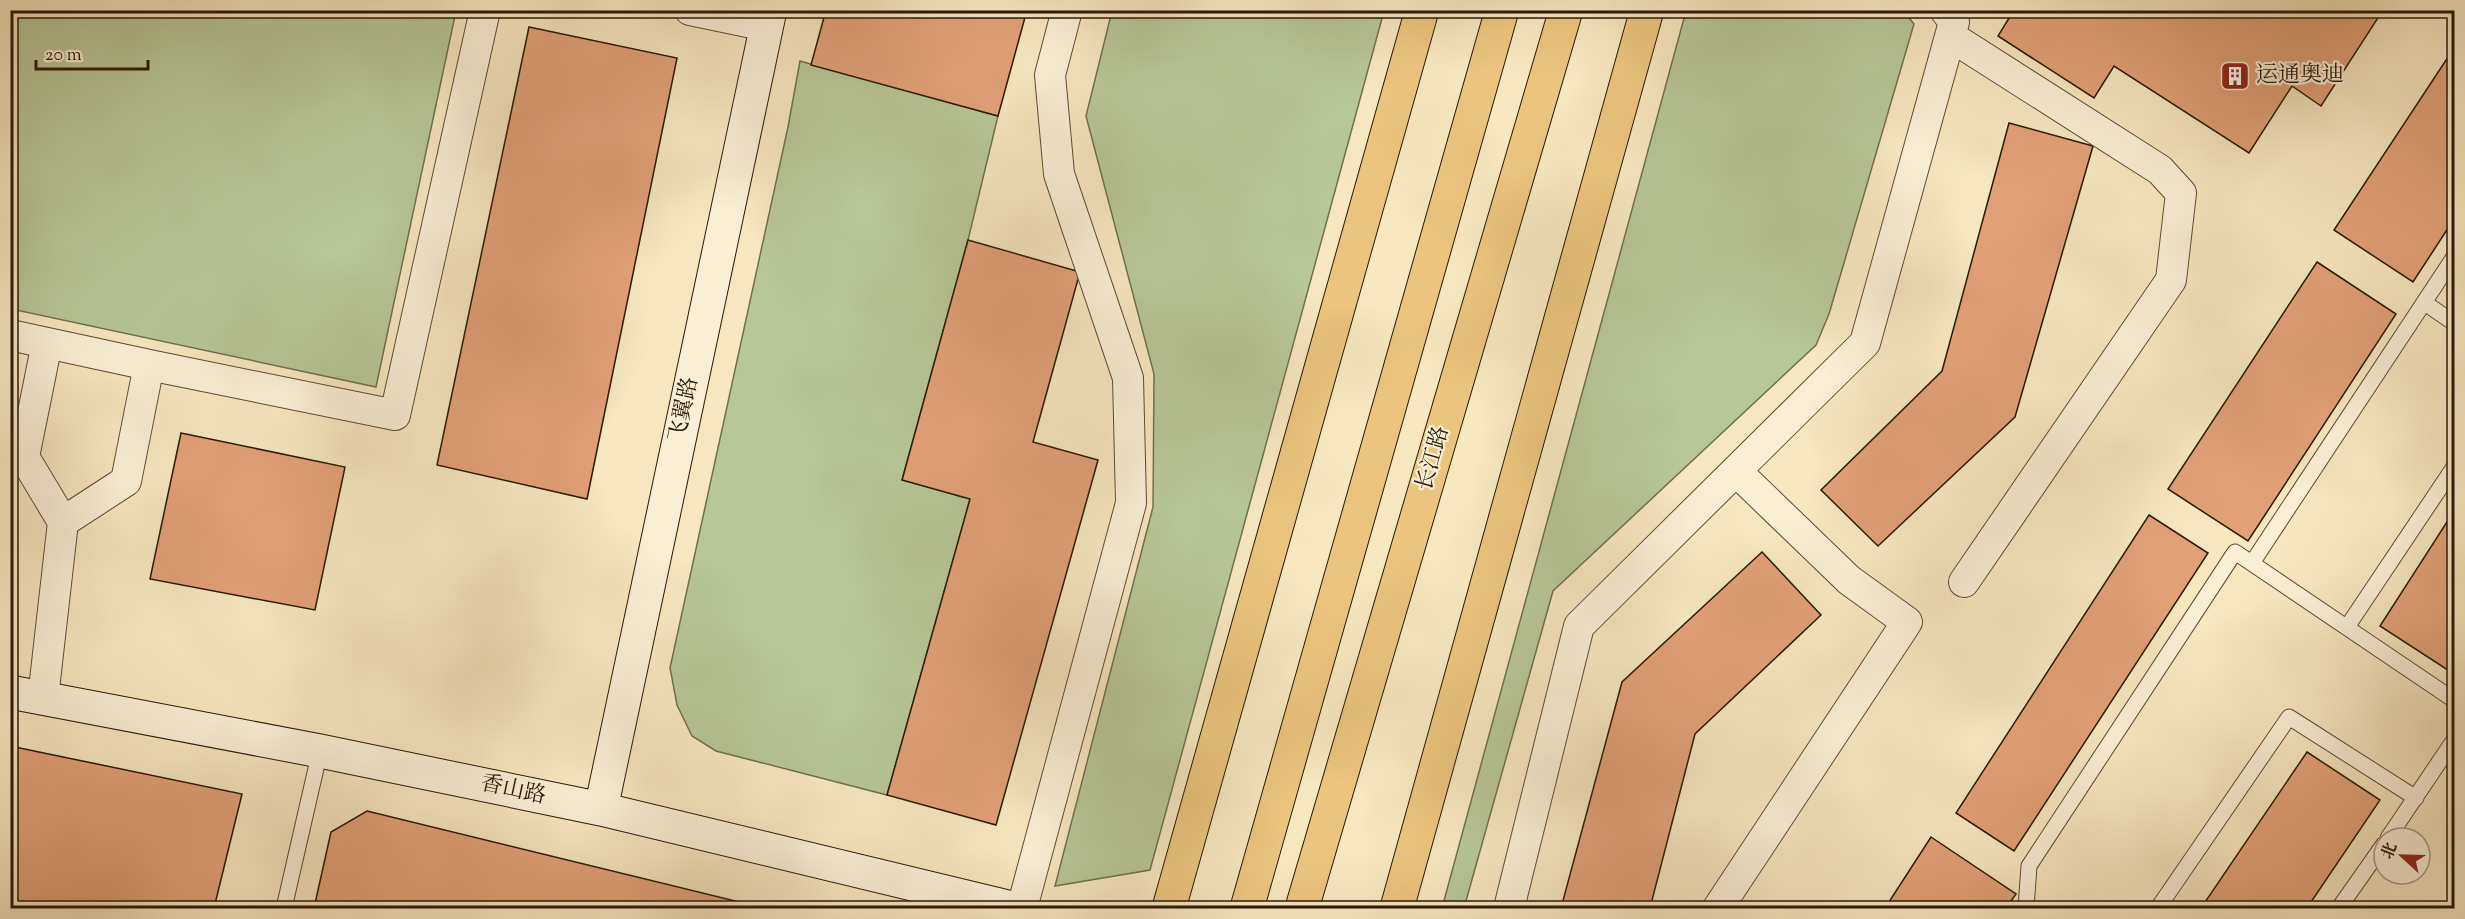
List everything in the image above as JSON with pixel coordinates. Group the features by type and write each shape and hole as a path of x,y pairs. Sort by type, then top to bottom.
{"main road":[{"path":"1169,909 1422,10"},
{"path":"1247,909 1502,10"},
{"name":"长江路","path":"1302,909 1566,10"},
{"path":"1397,909 1647,10"}],"street":[{"path":"10,335 394,416 485,10"},
{"path":"690,10 768,18"},
{"path":"1022,909 1131,502 1128,378 1059,174 1050,75 1067,10"},
{"name":"飞翼路","path":"601,809 768,18"},
{"path":"1509,909 1580,626 1865,343 1948,23 2160,170 2181,193 2171,280 1964,582"},
{"path":"43,698 63,522 24,457 46,343"},
{"path":"63,522 126,481 149,365"},
{"path":"1718,909 1907,622 1849,580 1736,471"},
{"name":"香山路","path":"10,692 320,751 601,809 1012,909"}],"lane":[{"path":"2252,563 2454,258"},
{"path":"2425,303 2454,323"},
{"path":"2347,627 2454,467"},
{"path":"2026,909 2029,866 2235,552 2454,700"},
{"path":"2158,909 2289,717 2416,798"},
{"path":"2396,826 2454,740"},
{"path":"284,909 320,751"},
{"path":"2338,909 2372,861"}],"green space":[{"path":"11,10 456,11 376,387 11,309"},
{"path":"1112,11 1384,11 1150,870 1055,886 1153,507 1154,374 1086,116"},
{"path":"1686,11 1904,12 1914,24 1829,314 1816,345 1553,591 1464,908 1442,908"},
{"path":"800,61 998,116 968,240 902,480 970,499 887,795 716,751 692,736 677,705 670,668 788,127"}],"building":[{"path":"826,10 1027,10 998,116 811,65"},
{"name":"运通奥迪","path":"2014,10 2383,10 2321,106 2292,86 2249,153 2114,66 2094,98 1998,36"},
{"path":"529,27 677,58 587,499 437,465"},
{"path":"2454,48 2454,219 2413,282 2334,230"},
{"path":"2009,123 2093,146 2015,417 1878,546 1821,490 1942,371"},
{"path":"968,240 1080,272 1033,442 1098,460 996,825 887,795 970,499 902,480"},
{"path":"2317,262 2396,314 2248,541 2168,489"},
{"path":"181,433 345,467 315,610 150,579"},
{"path":"2454,511 2454,674 2380,626"},
{"path":"2149,515 2208,553 2014,851 1956,813"},
{"path":"1762,552 1821,615 1695,734 1650,908 1561,908 1622,682"},
{"path":"10,746 242,794 214,908 10,908"},
{"path":"2307,752 2380,800 2307,908 2201,908"},
{"path":"367,811 764,908 314,908 331,832"},
{"path":"1931,837 2016,894 2006,908 1885,908"}],"place":[{"name":"运通奥迪","path":"2235,76"}]}
